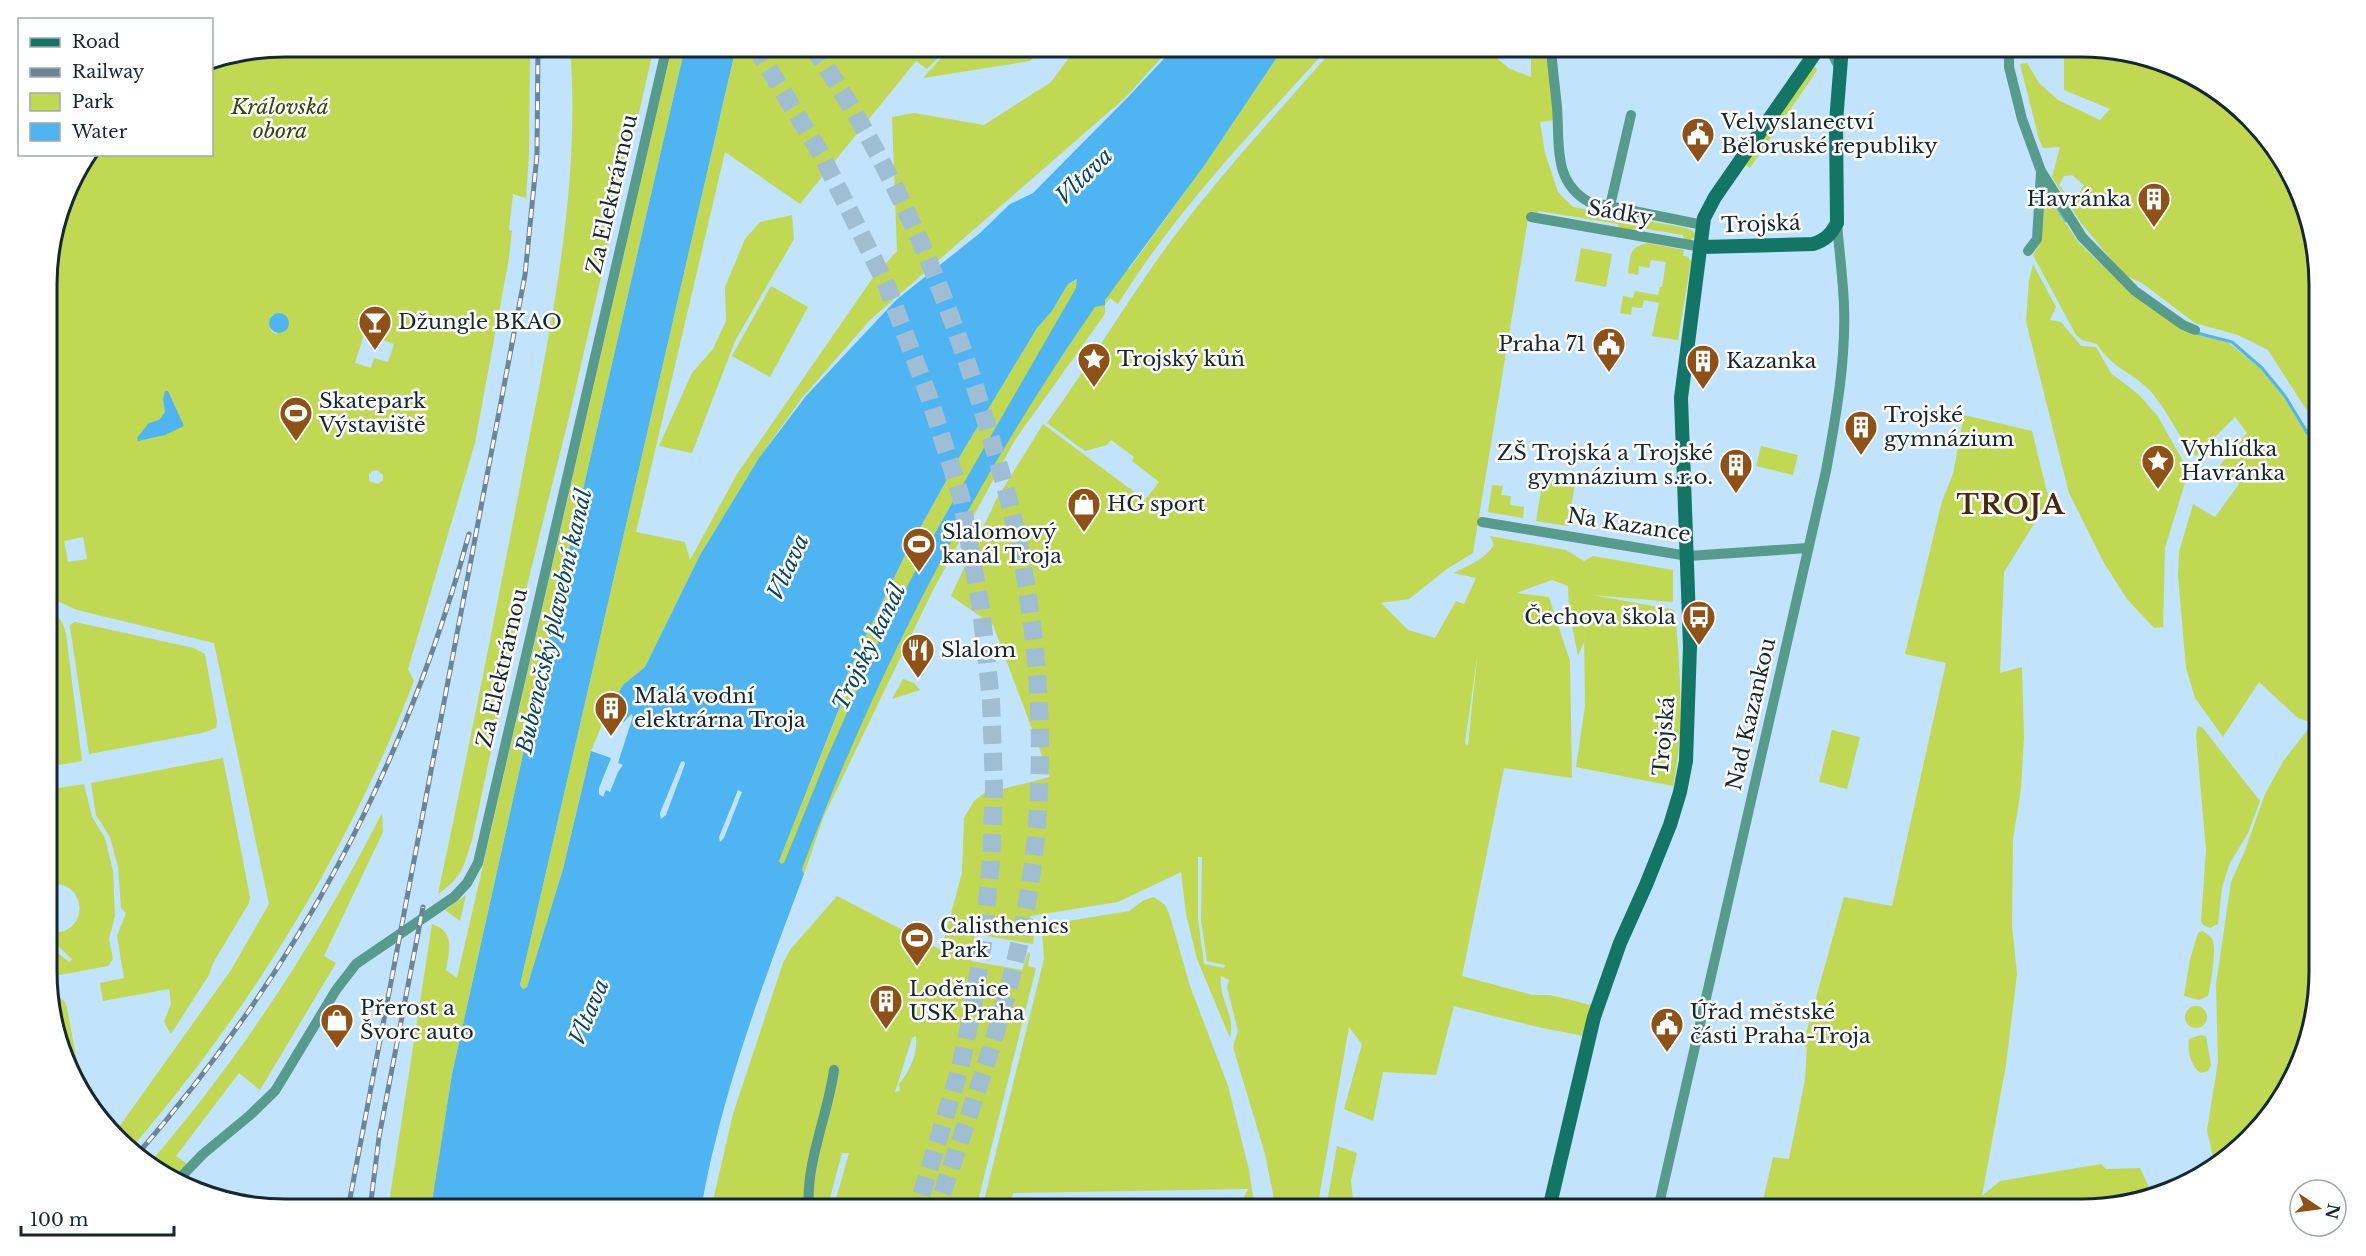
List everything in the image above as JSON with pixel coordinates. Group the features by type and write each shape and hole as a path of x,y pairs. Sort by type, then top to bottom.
{"street":[{"name":"Za Elektrárnou","path":"183,1175 275,1090 336,990 356,964 454,897 467,883 478,863 664,57"},
{"path":"1552,57 1557,108 1557,139 1561,165 1568,183 1577,195 1589,202 1610,206"},
{"name":"Trojská","path":"1551,1199 1594,1017 1605,981 1670,825 1686,761 1690,646 1681,398 1706,211 1812,57"},
{"name":"Trojská","path":"1834,57 1839,67"},
{"path":"1837,223 1836,122 1840,57"},
{"path":"2009,57 2009,67 2022,119 2041,171 2082,237 2135,291 2182,325 2195,330"},
{"name":"Sádky","path":"1631,115 1610,206 1703,225"},
{"path":"2028,251 2037,239 2041,171"},
{"name":"Sádky","path":"1531,217 1702,247"},
{"name":"Trojská","path":"1702,247 1813,244 1828,237 1837,223"},
{"name":"Nad Kazankou","path":"1660,1199 1836,415 1842,365 1844,306 1837,223"},
{"name":"Na Kazance","path":"1482,522 1688,556 1808,548"},
{"path":"810,1199 813,1165 834,1070"}],"green space":[{"name":"Královská obora","path":"270,57 530,57 529,155 526,198 513,194 509,258 475,443 408,669 414,681 358,808 292,928 255,986 215,1042 136,1143 119,1127 231,970 269,904 214,643 77,610 57,601 57,270 61,241 69,212 81,184 97,156 213,156 213,69 241,61","holes":["278,313 277,334 271,331 269,321 272,315","364,334 394,344 388,362 374,358 371,368 355,363","163,399 184,426 159,420 165,412","377,470 383,475 383,480 378,484 369,481 369,474","83,537 87,559 68,562 64,541"]},
{"path":"570,57 652,57 569,417 522,606 472,840 461,871 453,882 438,894 494,620 554,303 568,201 572,98"},
{"path":"670,57 683,57 550,633 452,1074 433,1199 390,1199 432,924 440,927 448,937 446,970 457,978"},
{"path":"734,57 939,57 927,69 916,61 800,204 725,152 636,532 685,542 690,560 737,474 872,279 897,251 892,117 914,113 984,125 1051,82 1070,57 1162,57 1126,97 870,320 802,398 759,458 700,555 645,667 623,685 606,715 591,751 563,869 527,987 523,989 520,985"},
{"path":"942,57 1034,57 1030,61 923,78"},
{"name":"Slalomový kanál Troja","path":"1277,57 1320,57 1245,139 1191,203 1165,235 1118,304 1110,298 1105,305 1105,314 1015,440 932,592 824,816 804,874 801,870 781,865 779,861 841,705 838,694 905,555 960,456 1037,328 1052,311 1068,284 1078,279 1129,269 1204,166"},
{"path":"1326,57 1495,57 1510,69 1531,77 1531,57 1551,57 1555,120 1540,122 1545,153 1558,192 1573,207 1686,228 1693,231 1696,236 1690,240 1684,239 1683,235 1636,227 1634,230 1619,228 1618,224 1539,211 1536,214 1529,213 1473,553 1447,569 1409,599 1381,603 1408,630 1435,638 1456,601 1464,604 1476,578 1453,573 1475,562 1490,550 1494,545 1490,536 1566,550 1584,561 1593,556 1673,570 1673,602 1592,595 1675,610 1680,676 1680,721 1673,786 1576,767 1585,706 1584,629 1584,642 1578,656 1569,610 1568,586 1552,580 1516,593 1549,597 1570,661 1572,778 1504,768 1462,976 1532,995 1550,995 1591,1005 1584,1036 1454,1006 1436,1075 1383,1072 1373,1121 1344,1109 1362,1044 1349,1027 1319,1199 1274,1199 1265,1154 1233,1047 1238,1031 1227,987 1229,980 1221,976 1222,992 1231,1022 1230,1038 1197,959 1186,914 1181,872 1118,902 1030,916 1034,932 1033,944 975,934 971,961 1022,970 1028,952 1030,953 1028,966 1036,968 978,1199 836,1199 849,1153 842,1153 830,1199 713,1199 733,1114 783,963 790,950 837,896 941,950 962,873 964,818 974,801 983,794 1050,777 993,625 951,596 996,500 1043,424 1145,500 1159,482 1132,461 1134,457 1111,440 1107,445 1085,451 1047,423 1177,232","holes":["1478,650 1468,745 1465,743","1198,857 1202,857 1201,920 1207,961 1225,965 1224,968 1204,964 1198,919","916,1036 910,1068 899,1084 900,1091 895,1092 912,1038"]},
{"path":"2064,57 2096,57 2125,61 2168,74 2220,104 2242,124 2271,159 2292,198 2305,241 2309,270 2309,414 2268,350 2238,335 2195,323 2142,283 2124,275 2081,223 2052,177 2060,147 2043,148 2020,64 2027,63 2039,83 2058,100 2100,120 2110,109 2064,90","holes":["2072,175 2084,185 2073,204 2059,185 2064,176"]},
{"path":"1812,65 1817,69 1816,72 1750,168 1744,164"},
{"path":"2045,192 2079,243 2134,295 2182,330 2228,342 2267,374 2309,431 2309,722 2298,718 2259,682 2223,737 2195,698 2186,668 2178,576 2179,552 2193,504 2215,517 2239,484 2220,465 2247,433 2235,417 2196,456 2184,442 2153,394 2111,360 2097,344 2082,340 2076,335 2033,255 2040,244"},
{"path":"792,215 794,239 735,341 692,453 659,446 692,373 713,349 726,321 725,287 745,239 760,222"},
{"path":"1647,243 1684,250 1683,256 1687,256 1691,261 1678,340 1652,336 1659,303 1644,300 1642,308 1632,307 1631,315 1620,313 1623,296 1633,298 1635,291 1658,295 1662,287 1666,262 1651,260 1649,268 1639,266 1638,275 1628,273 1631,253 1636,247"},
{"path":"1581,248 1612,254 1606,287 1575,281"},
{"path":"2033,264 2056,307 2050,320 2061,322 2081,346 2096,347 2111,373 2139,395 2157,415 2183,461 2187,476 2165,548 2163,627 2154,628 2127,599 2104,563 2069,493 2026,321 2029,280"},
{"path":"771,286 808,307 770,377 732,356"},
{"path":"1964,415 2032,431 2049,500 2004,572 2000,673 2022,667 2024,737 2021,789 2013,839 2012,925 2017,974 2006,1065 1982,1196 2000,1181 2101,1164 2106,1169 2140,1168 2149,1188 2096,1199 1763,1199 1773,1157 1789,1159 1805,1080 1807,1047 1804,1041 1844,897 1892,906 1946,663 1905,654 1942,501 1953,474"},
{"path":"1761,446 1798,455 1793,475 1756,466"},
{"path":"1543,479 1575,484 1568,526 1536,521"},
{"path":"1492,485 1503,486 1501,495 1511,496 1510,505 1524,507 1523,518 1488,512"},
{"path":"57,617 64,626 66,634 82,761 57,765"},
{"path":"75,622 194,648 205,654 217,721 216,728 202,733 89,754 70,627"},
{"path":"903,679 914,683 920,690 892,699"},
{"path":"2198,726 2202,727 2260,801 2248,833 2229,865 2222,888 2218,924 2210,928 2203,925 2201,921 2206,850 2196,736"},
{"path":"2309,728 2309,986 2305,1015 2292,1058 2271,1097 2242,1132 2213,1157 2207,1130 2218,1062 2216,984 2231,882 2265,794 2284,760"},
{"path":"1832,730 1860,737 1847,789 1819,782"},
{"path":"223,758 250,897 249,903 213,963 209,975 171,1034 164,1022 171,1004 169,989 103,1001 100,983 124,978 117,936 126,913 121,908 118,867 110,837 96,815 91,783"},
{"path":"84,784 92,817 105,838 113,871 115,916 109,939 113,959 108,966 57,976 57,952 69,962 72,959 57,945 57,932 71,927 80,909 78,899 72,890 57,885 57,788"},
{"path":"382,813 383,832 324,956 336,963 260,1090 239,1073 176,1156 187,1164 178,1172 159,1161 154,1158 215,1082 276,996 332,906"},
{"path":"466,895 460,921 445,910"},
{"path":"1154,897 1165,905 1169,913 1190,986 1228,1086 1249,1170 1253,1199 1243,1199 1248,1189 1013,1193 1012,1199 984,1199 1044,959 1042,930 1050,924 1129,911 1144,900"},
{"path":"2202,931 2212,939 2214,952 2208,996 2199,1000 2184,996 2190,959 2198,933"},
{"path":"58,996 65,1002 78,1066 65,1030"},
{"path":"2192,1006 2200,1006 2207,1013 2207,1021 2200,1028 2192,1028 2185,1021 2185,1013"},
{"path":"2200,1035 2206,1036 2211,1065 2208,1071 2201,1073 2192,1063 2189,1048 2189,1039"},
{"path":"1337,1146 1357,1153 1351,1181 1353,1199 1328,1199"}],"water":[{"path":"683,57 734,57 520,985 523,989 527,987 563,869 591,751 611,758 599,788 599,794 603,797 606,790 610,792 623,765 618,763 633,716 631,714 624,722 606,715 623,685 645,667 700,555 759,458 806,396 896,300 980,233 1010,204 1033,193 1166,57 1277,57 1204,166 1105,300 1105,305 1095,307 1051,373 1009,440 932,578 863,720 803,866 804,874 759,998 732,1082 709,1166 703,1199 433,1199 452,1074 550,633","holes":["1077,279 1076,288 939,526 881,636 826,760 784,863 781,864 779,861 841,704 838,694 905,555 960,456 1037,328 1052,311 1068,284","684,761 685,764 666,815 661,819 660,813 681,762","738,790 742,792 724,838 720,842 719,837"]},
{"path":"275,313 283,313 289,319 289,327 283,333 275,333 269,327 269,319"},
{"path":"165,391 168,391 184,426 165,435 138,441 137,438 149,423 159,420 165,412 163,399"}],"waterway":[{"path":"2045,189 2066,221"},
{"path":"2197,333 2232,342 2262,368 2285,396 2309,435"}],"tunnel":[{"path":"762,57 821,154 886,284 929,397 961,497 981,609 991,700 994,787 991,861 983,944 960,1068 920,1199"},
{"path":"819,57 891,179 934,273 970,370 1009,503 1025,576 1032,622 1040,760 1038,806 1028,897 1021,937 1001,1016 940,1199"}],"railway":[{"path":"350,1199 525,275 537,155 538,57"},
{"path":"142,1149 194,1086 247,1014 295,940 338,864 378,786 412,705 443,621 469,534"},
{"path":"371,1199 379,1137 423,907"}],"place":[{"name":"Velvyslanectví Běloruské republiky","path":"1698,163"},
{"name":"Havránka","path":"2154,228"},
{"name":"Džungle BKAO","path":"375,351"},
{"name":"Praha 71","path":"1609,373"},
{"name":"Trojský kůň","path":"1094,388"},
{"name":"Kazanka","path":"1703,390"},
{"name":"Skatepark Výstaviště","path":"296,442"},
{"name":"Trojské gymnázium","path":"1861,456"},
{"name":"Vyhlídka Havránka","path":"2158,490"},
{"name":"ZŠ Trojská a Trojské gymnázium s.r.o.","path":"1736,494"},
{"name":"HG sport","path":"1084,533"},
{"name":"Slalomový kanál Troja","path":"919,573"},
{"name":"Čechova škola","path":"1699,646"},
{"name":"Slalom","path":"918,679"},
{"name":"Malá vodní elektrárna Troja","path":"611,737"},
{"name":"Calisthenics Park","path":"917,967"},
{"name":"Loděnice USK Praha","path":"886,1030"},
{"name":"Přerost a Švorc auto","path":"337,1049"},
{"name":"Úřad městské části Praha-Troja","path":"1667,1053"}],"district":[{"name":"TROJA","path":"2011,504"}],"water label":[{"name":"Vltava","path":"1084,176"},
{"name":"Vltava","path":"788,567"},
{"name":"Bubenečský plavební kanál","path":"554,621"},
{"name":"Trojský kanál","path":"869,647"},
{"name":"Vltava","path":"589,1012"}]}
